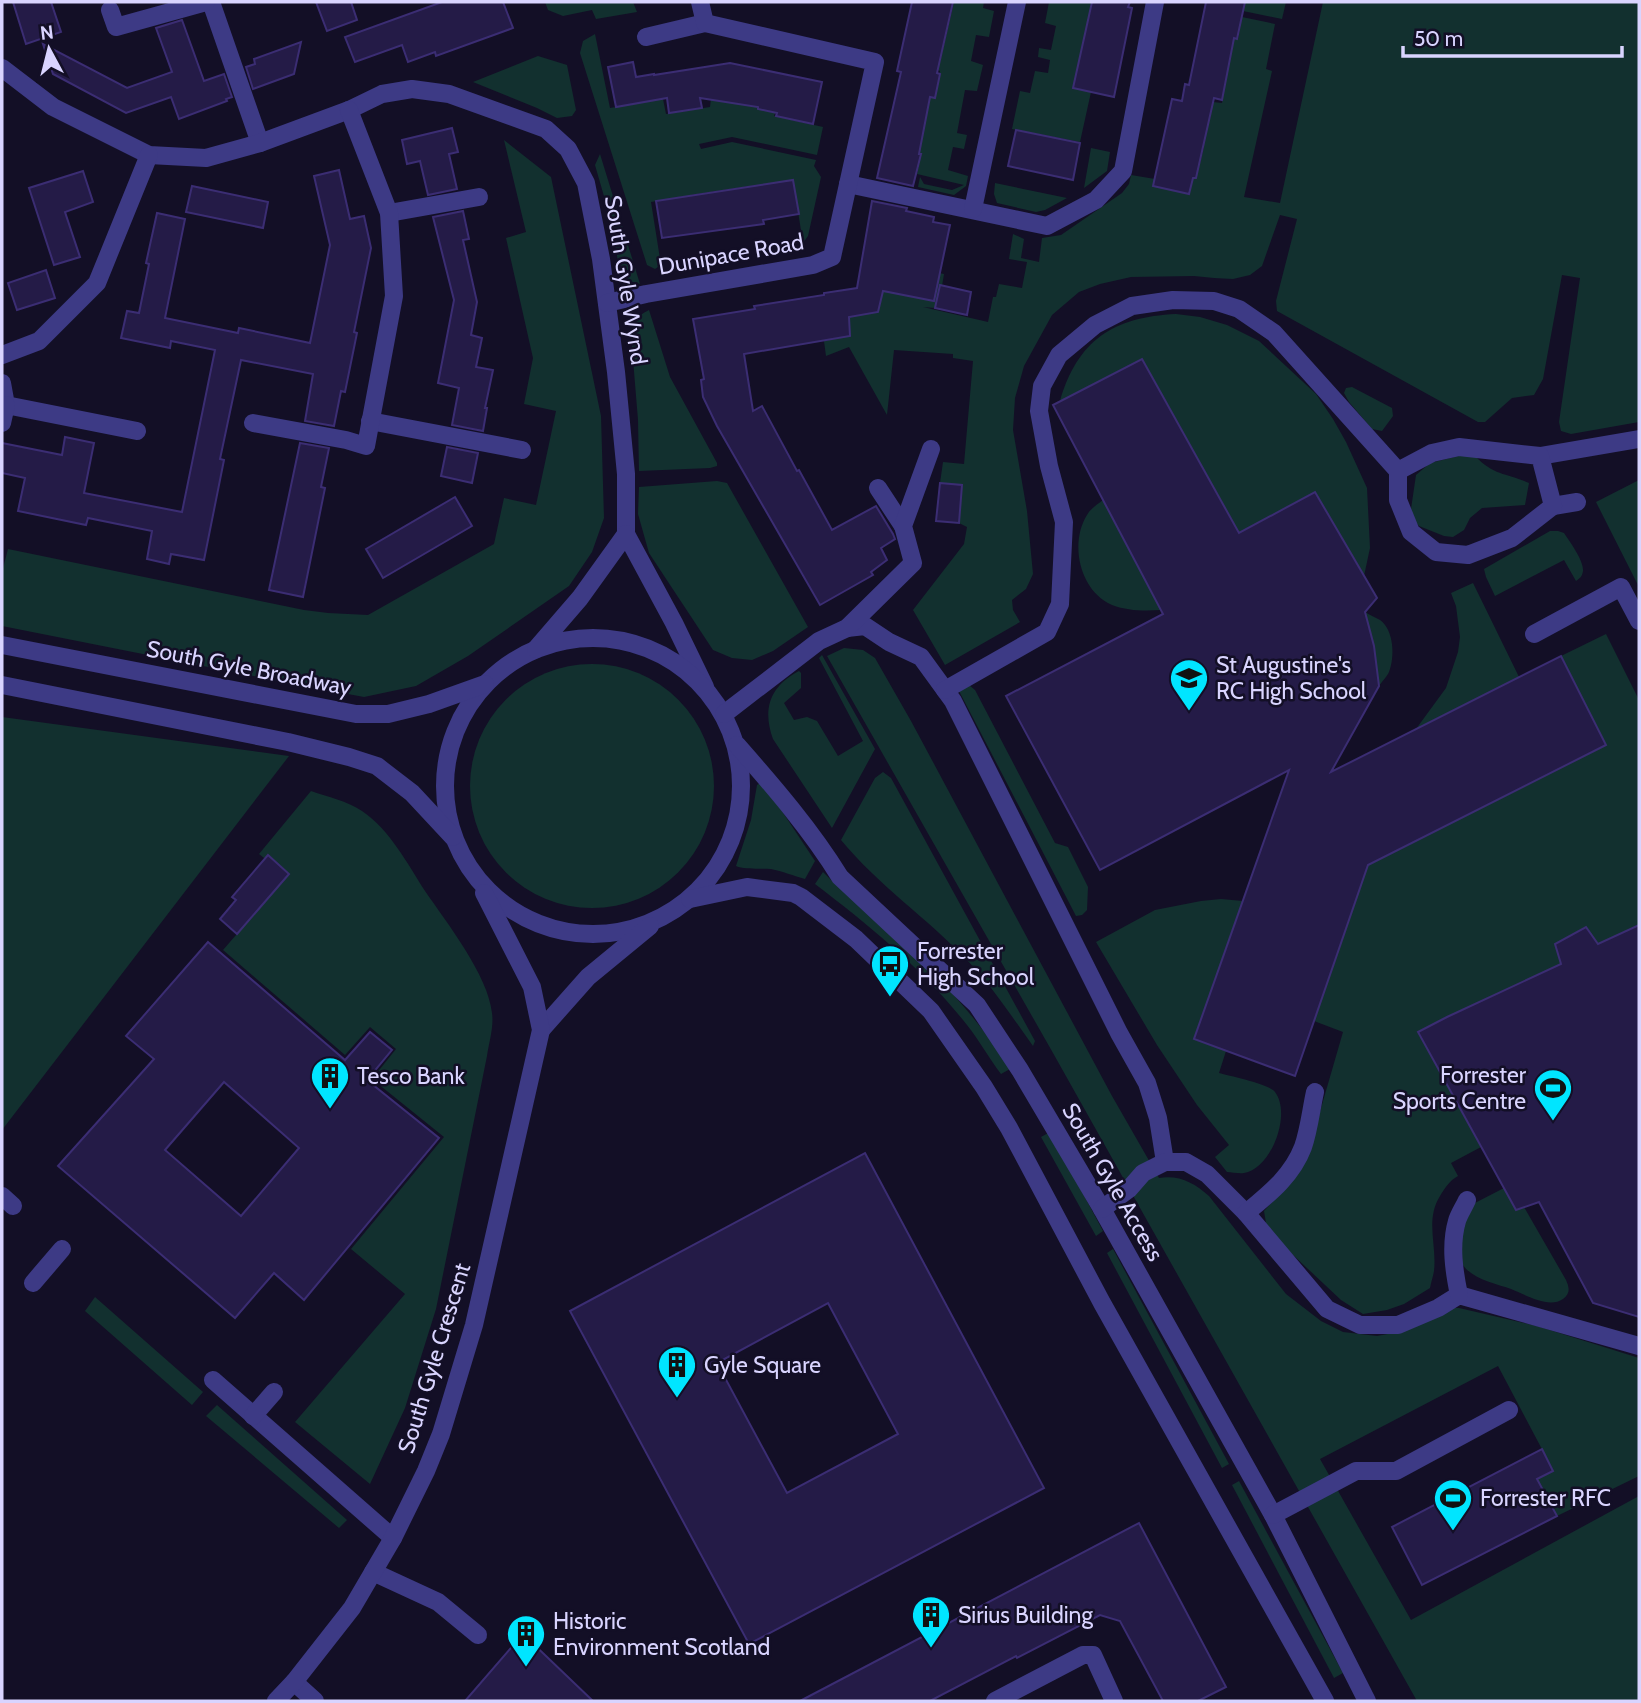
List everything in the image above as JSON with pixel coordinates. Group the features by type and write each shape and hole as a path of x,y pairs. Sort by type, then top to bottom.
{"street":[{"path":"110,10 116,27 209,2 260,144"},
{"path":"646,37 705,23 700,2"},
{"path":"973,209 1017,2"},
{"path":"848,184 973,209 996,223 1047,226 1096,200 1123,171 1156,2"},
{"name":"Dunipace Road","path":"607,303 813,265 832,257 875,62 705,23"},
{"name":"South Gyle Wynd","path":"2,68 53,107 149,155 206,158 260,144 349,110 382,94 412,89 449,94 546,129 568,149 586,183 601,259 616,372 626,474 626,534 705,687"},
{"path":"253,424 366,446 394,296 389,213 349,110"},
{"path":"3,349 39,341 97,283 149,155"},
{"path":"389,213 479,197"},
{"path":"945,690 1047,632 1060,604 1064,522 1049,467 1039,411 1042,386 1059,355 1095,325 1132,306 1173,300 1214,301 1239,309 1274,333 1398,471 1398,500 1410,531 1436,552 1468,555 1513,538 1553,506 1577,502"},
{"path":"2,383 6,405 2,423"},
{"path":"6,405 137,431"},
{"path":"370,421 522,450"},
{"path":"1398,471 1432,453 1459,447 1540,456 1639,439"},
{"path":"903,526 931,449"},
{"path":"1540,456 1553,506"},
{"path":"847,628 913,563 903,526 878,488"},
{"path":"536,649 580,598 626,534"},
{"path":"1534,634 1621,587 1639,621"},
{"path":"724,714 819,641 847,628 865,625 889,642 921,657 953,701 1119,1033 1147,1083 1158,1118 1165,1162"},
{"path":"582,638 628,641 670,659 705,687 724,714 737,745 742,786 736,829 718,867 690,899 658,920 621,932 582,934 543,926 508,908 478,880 453,837 445,798 447,757 461,718 485,684 508,664 536,649 582,638"},
{"name":"South Gyle Broadway","path":"2,645 356,713 388,714 429,704 485,684"},
{"path":"2,685 288,742 377,766 412,793 453,837"},
{"name":"South Gyle Access","path":"737,745 773,786 840,877 976,1005 1020,1070 1102,1209 1273,1515 1367,1701"},
{"name":"South Gyle Crescent","path":"276,1701 352,1608 393,1538 441,1434 474,1325 541,1030 532,987 478,880"},
{"path":"690,899 747,887 793,893 856,939 931,1011 1009,1128 1102,1303 1325,1701"},
{"name":"South Gyle Crescent","path":"541,1030 588,977 658,920"},
{"path":"1246,1213 1277,1187 1293,1168 1304,1146 1315,1092"},
{"path":"1102,1209 1129,1189 1143,1173 1165,1162 1186,1163 1207,1174 1246,1213 1327,1309 1360,1325 1398,1325 1438,1308 1459,1295 1639,1346"},
{"path":"1459,1295 1453,1264 1454,1243 1457,1220 1467,1200"},
{"path":"33,1283 62,1249"},
{"path":"212,1380 393,1538"},
{"path":"253,1416 274,1392"},
{"path":"1273,1515 1356,1471 1396,1471 1509,1410"},
{"path":"373,1572 438,1602 478,1636"},
{"path":"995,1701 1083,1655 1093,1655 1114,1701"},
{"path":"294,1682 315,1701"}],"green space":[{"path":"545,2 633,2 637,12 596,19 592,10 563,16 548,10"},
{"path":"954,2 984,2 983,8 994,11 989,37 976,35 971,61 983,65 977,91 965,90 957,133 967,135 964,149 953,147 948,170 968,176 966,186 954,195 918,187 920,177 924,184 952,190 964,185 917,174 921,154 918,153 930,97 935,97 938,70"},
{"path":"1049,2 1092,2 1073,88 1091,92 1080,142 1012,129 1020,91 1030,93 1035,71 1048,73 1050,60 1038,57 1039,48 1051,50 1056,26 1045,23"},
{"path":"1245,2 1286,2 1282,19 1243,11"},
{"path":"1323,2 1639,2 1639,422 1571,434 1561,431 1559,422 1580,278 1562,275 1543,379 1534,395 1512,398 1485,422 1478,422 1277,311 1276,301 1297,219 1280,215 1262,266 1250,275 1233,279 1194,276 1131,277 1079,292 1052,315 1024,366 1015,398 1013,430 1027,511 1033,574 1026,589 1012,600 1013,610 1020,622 945,665 913,610 964,544 967,527 959,523 961,485 940,483 943,462 964,464 973,361 953,358 953,354 894,350 887,415 849,347 826,356 824,341 850,336 849,317 914,268 944,274 935,308 923,307 988,322 993,297 996,297 999,284 1022,288 1027,262 1009,259 1013,234 1024,239 1021,258 1039,262 1042,238 1061,235 1122,193 1129,184 1131,175 1155,179 1154,186 1189,194 1204,147 1199,146 1206,118 1210,118 1213,102 1222,103 1232,38 1238,39 1242,17 1275,24 1266,69 1272,71 1244,197 1280,203"},
{"path":"595,34 610,108 663,99 666,114 710,107 711,99 758,103 758,109 775,113 774,116 823,127 817,155 732,137 699,144 701,149 732,142 816,160 814,166 821,177 808,236 803,243 793,180 765,184 766,191 759,192 757,185 691,195 692,203 685,196 651,202 661,265 655,269 647,265 580,53 583,41"},
{"path":"538,56 567,65 576,110 572,116 557,118 473,82"},
{"path":"504,140 551,177 601,416 604,518 592,552 569,586 468,656 416,686 364,697 2,626 2,572 8,549 304,610 368,615 494,544 504,498 536,505 556,411 524,404 533,358 506,238 526,232"},
{"path":"1091,148 1110,152 1107,171 1084,188"},
{"path":"600,154 640,284 629,281 622,275 618,262 612,224 595,165"},
{"path":"995,183 1067,198 1036,212 997,203"},
{"path":"649,310 670,377 717,466 639,471 631,335 636,320"},
{"path":"1176,314 1200,317 1227,325 1259,341 1316,394 1346,442 1367,488 1370,548 1364,576 1315,492 1239,533 1142,359 1060,401 1077,362 1101,336 1134,320"},
{"path":"1352,387 1392,408 1393,416 1382,431 1372,429 1349,402 1344,393 1346,388"},
{"path":"1463,455 1475,456 1495,471 1529,483 1525,505 1482,508 1470,518 1464,530 1453,537 1419,526 1413,519 1411,509 1416,475 1430,463"},
{"path":"1639,480 1639,587 1596,502"},
{"path":"717,481 727,483 808,627 773,651 752,660 732,658 713,650 649,553 638,514 639,487"},
{"path":"1103,500 1161,610 1136,610 1112,605 1092,589 1085,578 1079,553 1079,539 1088,513"},
{"path":"1550,531 1564,533 1570,541 1581,562 1581,577 1576,581 1564,560 1495,596 1484,569"},
{"path":"1473,583 1519,677 1416,729 1446,688 1458,652 1460,637 1456,606 1451,593"},
{"path":"1365,612 1385,624 1391,637 1391,666 1379,686"},
{"path":"1606,634 1639,700 1639,925 1598,944 1585,927 1555,944 1561,964 1418,1032 1481,1147 1451,1163 1458,1176 1440,1196 1433,1214 1435,1261 1430,1288 1404,1304 1363,1314 1341,1300 1275,1238 1266,1223 1264,1211 1296,1176 1308,1153 1343,1032 1314,1021 1368,865 1605,746 1561,656"},
{"path":"844,648 863,650 875,658 1159,1178 1186,1181 1209,1196 1286,1294 1321,1321 1343,1332 1377,1336 1393,1333 1451,1308 1459,1308 1537,1326 1639,1358 1639,1476 1557,1516 1537,1479 1553,1470 1498,1366 1320,1459 1411,1620 1639,1496 1639,1701 1417,1701 827,656"},
{"path":"822,655 875,749 832,828 773,739 768,718 775,691 799,671 801,688 784,703 794,720 807,717 817,721 838,756 863,741 819,658"},
{"path":"604,664 650,678 678,700 694,718 705,739 712,762 712,810 705,833 694,854 678,872 660,888 639,899 604,908 580,908 545,899 524,888 490,854 479,833 472,810 470,774 479,739 490,718 524,684 545,673 568,666"},
{"path":"969,685 975,690 1055,843 1068,847 1088,887 1087,910 1082,915 1076,916 959,691"},
{"path":"2,717 289,756 2,1130"},
{"path":"883,772 891,778 1035,1041 1033,1046 967,960 871,872 841,840 875,778"},
{"path":"764,784 815,861 805,879 771,869 736,866 751,820 757,785"},
{"path":"311,791 356,808 372,819 389,837 475,966 489,998 492,1013 487,1056 436,1309 405,1408 370,1484 295,1422 405,1294 351,1249 444,1137 372,1079 396,1049 370,1027 345,1055 223,950 289,874 268,856 264,858 259,854"},
{"path":"823,872 929,969 973,1017 1010,1069 1001,1074 967,1025 915,967 815,884"},
{"path":"1221,899 1243,901 1194,1039 1226,1051 1219,1073 1258,1083 1275,1092 1281,1113 1276,1139 1263,1162 1242,1173 1227,1172 1215,1157 1229,1145 1197,1105 1157,1045 1096,942 1155,910"},
{"path":"1050,1132 1103,1231 1096,1236 1041,1137"},
{"path":"1504,1188 1516,1210 1524,1207 1566,1280 1569,1290 1563,1299 1557,1302 1537,1300 1492,1283 1467,1270 1461,1261 1456,1227 1471,1205"},
{"path":"1113,1249 1229,1464 1222,1468 1107,1253"},
{"path":"95,1297 203,1392 192,1405 85,1311"},
{"path":"217,1405 347,1520 339,1528 206,1416"},
{"path":"1239,1481 1343,1673 1334,1678 1232,1485"}],"building":[{"path":"13,2 51,2 61,32 26,44"},
{"path":"316,2 351,2 357,20 327,31"},
{"path":"442,2 503,2 513,28 436,56 435,52 408,62 402,45 355,62 345,37"},
{"path":"912,2 953,2 937,73 940,74 935,98 930,97 913,186 877,178 901,72 897,71"},
{"path":"1092,2 1130,2 1128,7 1132,8 1114,97 1073,88"},
{"path":"1206,2 1245,2 1237,39 1234,38 1222,100 1214,98 1196,178 1193,178 1189,194 1153,186 1172,99 1182,101 1185,84 1189,85"},
{"path":"182,20 204,81 224,74 232,97 179,119 171,97 126,113 53,74 43,44 127,88 172,72 156,28"},
{"path":"301,42 294,74 253,89 246,67 255,64 254,59"},
{"path":"633,62 636,77 730,63 822,82 813,124 776,116 777,113 758,107 700,98 702,108 669,113 667,98 616,107 608,67"},
{"path":"452,128 458,152 449,154 457,189 428,195 420,161 407,164 402,140"},
{"path":"1016,130 1080,143 1073,180 1008,166"},
{"path":"339,170 350,219 364,216 371,248 345,392 341,391 334,426 305,421 313,374 241,360 220,459 224,460 204,560 171,554 169,564 147,559 152,531 88,518 86,525 18,511 25,478 2,473 2,443 62,455 65,437 94,443 84,493 182,512 215,350 171,341 170,348 121,338 127,311 139,313 157,213 185,219 165,318 238,333 239,328 310,343 330,245 314,176"},
{"path":"83,171 93,202 65,212 80,257 54,265 29,188"},
{"path":"793,180 799,214 763,220 764,224 662,238 656,201"},
{"path":"192,186 268,202 263,228 186,212"},
{"path":"872,201 907,208 906,211 934,217 933,222 950,225 934,301 883,291 878,312 849,317 850,336 744,354 753,411 762,406 832,530 876,506 895,539 881,548 887,560 871,572 873,575 820,605 703,397 701,380 704,379 693,319 857,288"},
{"path":"463,211 469,239 463,240 477,302 471,335 482,338 476,367 493,370 483,431 452,425 459,388 438,383 454,300 433,217"},
{"path":"46,270 55,298 17,310 8,283"},
{"path":"940,285 971,292 967,315 935,308"},
{"name":"St Augustine's RC High School","path":"1142,359 1239,533 1315,492 1377,598 1365,612 1374,646 1379,686 1331,772 1561,656 1606,745 1368,865 1295,1076 1194,1039 1289,770 1100,870 1006,696 1163,614 1053,405"},
{"path":"300,443 329,448 321,487 325,488 303,597 269,590"},
{"path":"447,447 478,453 472,483 441,476"},
{"path":"940,483 962,485 959,523 936,521"},
{"path":"455,497 472,526 383,578 366,549"},
{"path":"268,855 289,874 237,934 220,919 236,900 232,897"},
{"name":"Forrester Sports Centre","path":"1639,925 1639,1317 1593,1303 1539,1202 1516,1210 1418,1032 1561,964 1555,944 1586,927 1598,944"},
{"name":"Tesco Bank","path":"208,942 345,1060 370,1032 392,1050 367,1080 439,1138 304,1300 274,1273 235,1318 58,1166 154,1059 126,1036","holes":["224,1082 299,1148 241,1216 165,1150"]},
{"name":"Gyle Square","path":"865,1153 1044,1488 749,1644 570,1311","holes":["828,1303 898,1434 787,1493 717,1363"]},
{"path":"1542,1449 1553,1471 1537,1479 1557,1516 1422,1585 1392,1527"},
{"path":"1139,1523 1226,1687 1198,1701 1163,1701 1120,1621 1100,1615 930,1701 800,1701"},
{"name":"Historic Environment Scotland","path":"523,1634 593,1701 465,1701"}],"place":[{"name":"St Augustine's RC High School","path":"1189,712"},
{"name":"Forrester High School","path":"890,998"},
{"name":"Tesco Bank","path":"330,1110"},
{"name":"Forrester Sports Centre","path":"1553,1122"},
{"name":"Gyle Square","path":"677,1399"},
{"name":"Forrester RFC","path":"1453,1532"},
{"name":"Sirius Building","path":"931,1649"},
{"name":"Historic Environment Scotland","path":"526,1668"}]}
